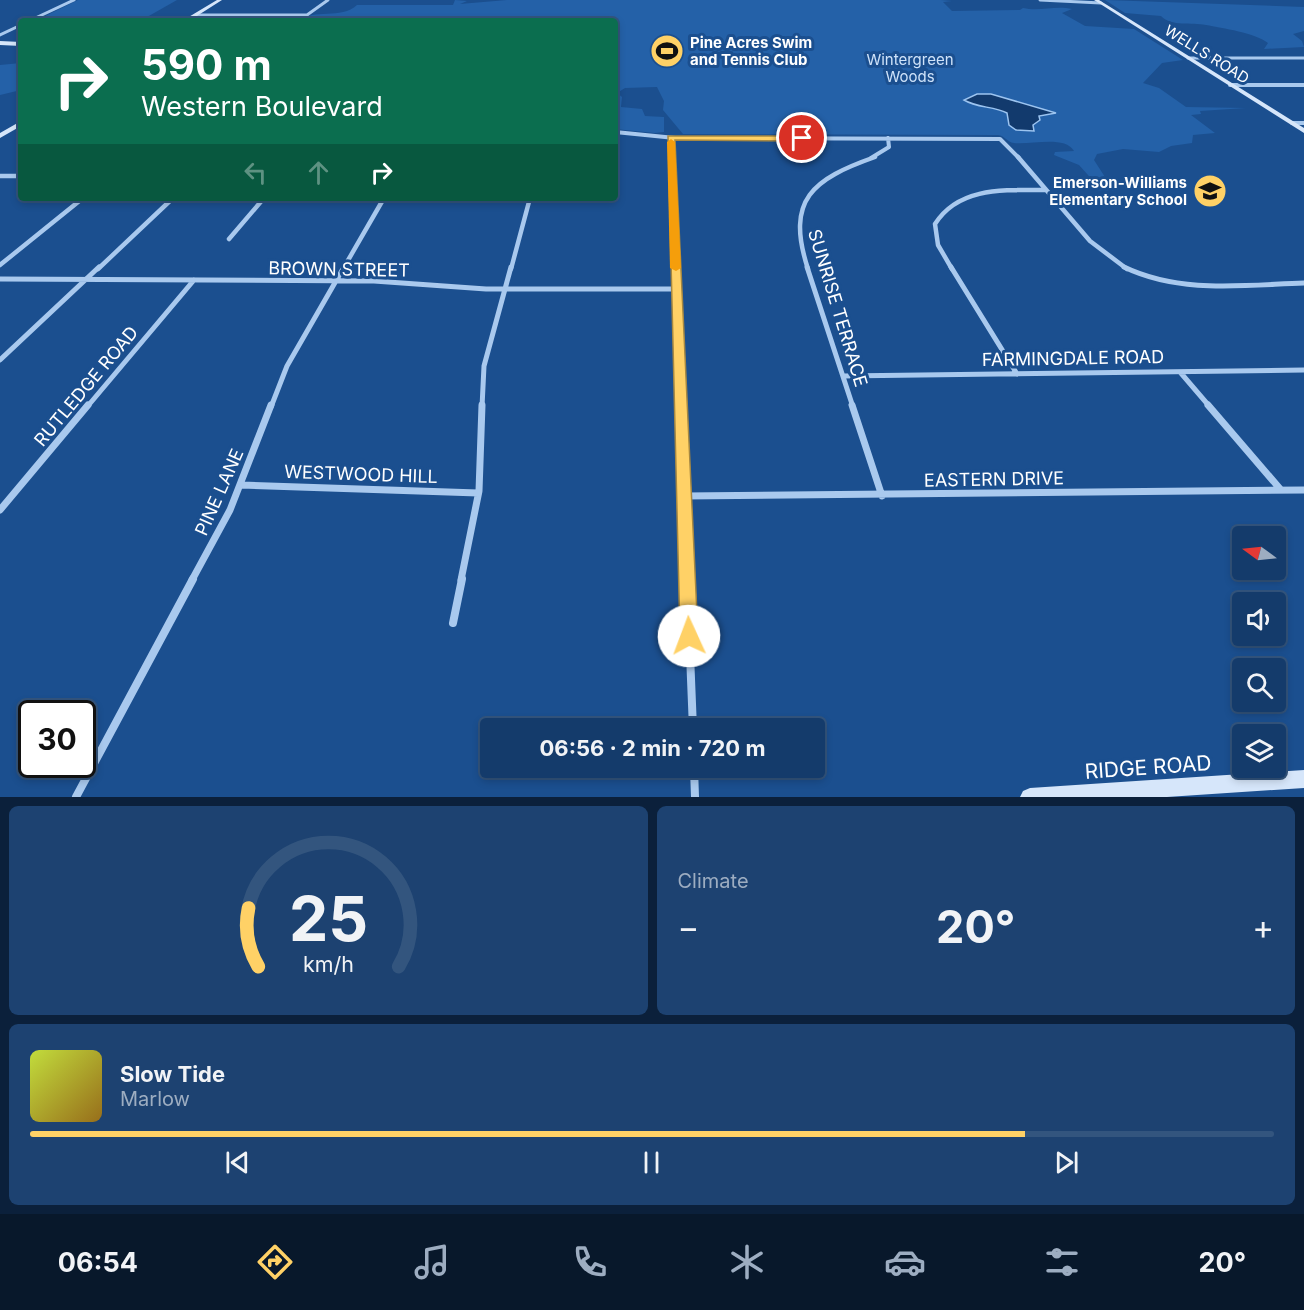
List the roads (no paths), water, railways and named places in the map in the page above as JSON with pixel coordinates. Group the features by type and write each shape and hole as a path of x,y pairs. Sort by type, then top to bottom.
{"main road":[{"path":"190,18 219,0"},
{"name":"WELLS ROAD","path":"1098,1 1304,131"},
{"path":"0,43 18,44"},
{"path":"0,136 18,125"},
{"name":"RIDGE ROAD","path":"1030,797 1304,780"}],"street":[{"path":"35,18 74,0"},
{"path":"196,15 308,15 328,0"},
{"path":"1040,0 1098,1"},
{"path":"0,35 18,26"},
{"path":"1188,58 1304,58"},
{"path":"1230,85 1304,85"},
{"path":"1292,123 1304,123"},
{"path":"618,132 671,138 1000,139 1102,252 1137,272 1193,284 1304,283"},
{"path":"671,138 693,718"},
{"name":"SUNRISE TERRACE","path":"882,496 800,246 798,218 806,199 816,187 839,171 885,152 889,147 888,138"},
{"path":"0,176 18,176"},
{"path":"1017,374 938,245 934,226 945,210 968,198 1001,191 1046,190"},
{"path":"0,266 79,201"},
{"path":"0,360 89,280 170,201"},
{"path":"229,239 261,201"},
{"name":"PINE LANE","path":"76,797 218,534 242,485 282,377 382,201"},
{"path":"453,622 478,493 483,373 529,201"},
{"name":"BROWN STREET","path":"0,279 336,281 504,289 676,289"},
{"name":"RUTLEDGE ROAD","path":"0,510 194,280"},
{"name":"FARMINGDALE ROAD","path":"843,376 1304,370"},
{"path":"1180,372 1281,490"},
{"name":"WESTWOOD HILL","path":"242,485 478,493"},
{"name":"EASTERN DRIVE","path":"684,496 882,496 1304,490"},
{"path":"694,778 695,797"}],"place":[{"name":"Pine Acres Swim and Tennis Club","path":"667,51"},
{"name":"Emerson-Williams Elementary School","path":"1210,191"}],"park label":[{"name":"Wintergreen Woods","path":"910,68"}]}
